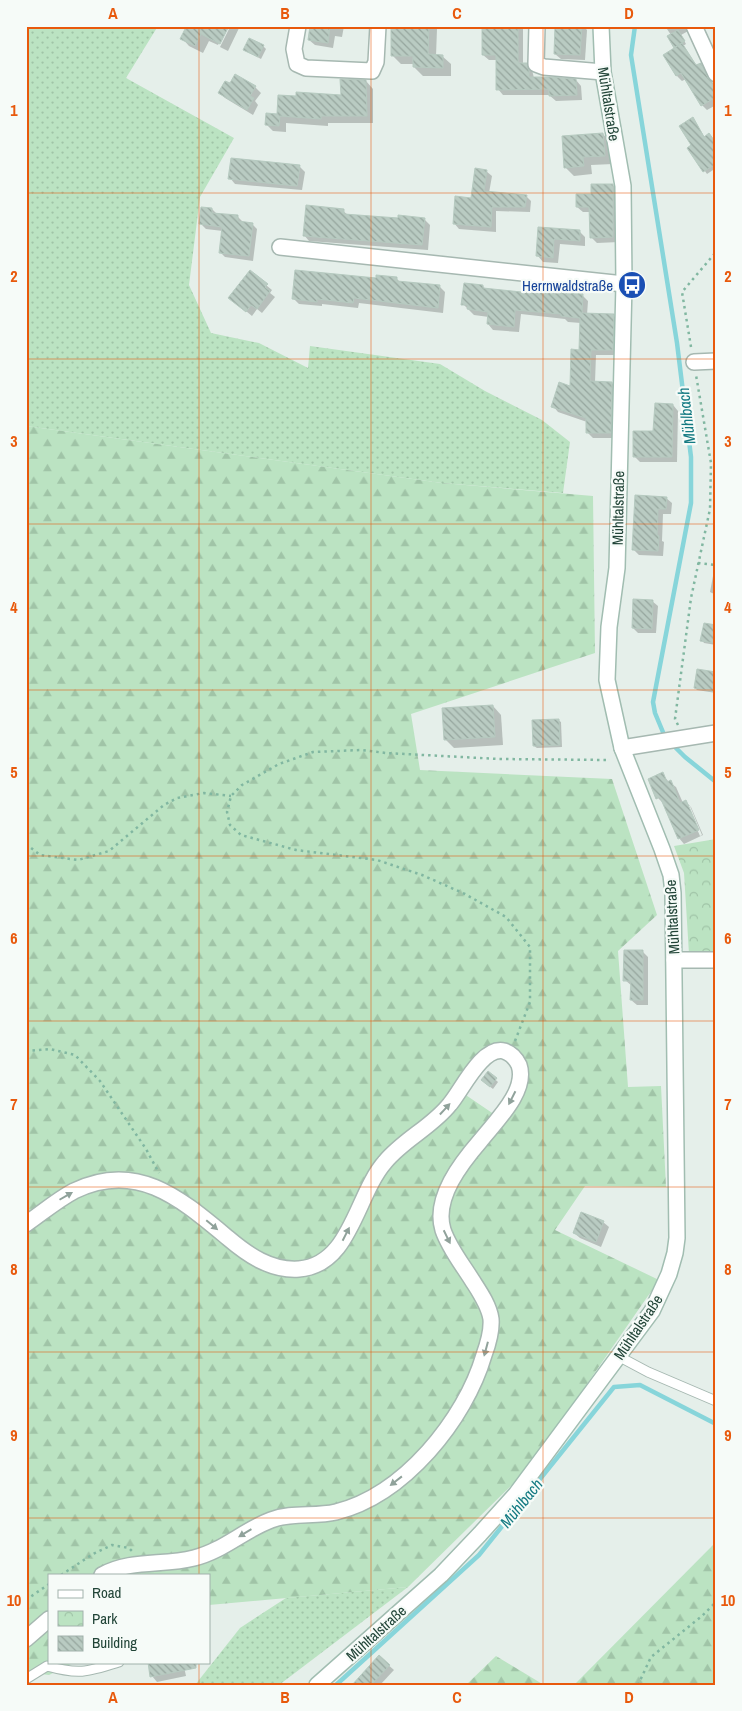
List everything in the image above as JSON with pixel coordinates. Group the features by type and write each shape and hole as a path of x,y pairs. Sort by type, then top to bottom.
{"street":[{"path":"298,26 294,49 297,64 306,68 372,71 376,62 378,26"},
{"path":"538,26 536,64 544,67 603,72"},
{"name":"Mühltalstraße","path":"317,1685 441,1574 516,1494 656,1303 669,1274 675,1253 677,1238 673,893 671,875 624,754 607,680 609,627 617,568 624,284 623,186 603,72 601,26"},
{"path":"694,26 716,74"},
{"path":"280,247 624,284"},
{"path":"694,362 716,361"},
{"path":"624,754 658,743 716,734"},
{"path":"674,960 716,960"},
{"path":"26,1224 60,1199 76,1190 107,1180 125,1179 139,1181 169,1192 204,1218 245,1253 261,1261 279,1268 296,1270 312,1267 337,1250 345,1238 373,1179 386,1161 448,1108 487,1055 498,1050 510,1054 519,1067 519,1082 504,1114 481,1139 461,1166 447,1192 442,1208 442,1227 458,1258 485,1301 490,1319 488,1341 476,1376 465,1399 445,1432 429,1450 394,1482 356,1505 336,1512 281,1517 257,1526 205,1555 190,1559 124,1566 104,1574"},
{"path":"26,1639 48,1620"}],"lane":[{"path":"618,1356 648,1372 716,1401"},
{"path":"26,1679 49,1664 69,1672 90,1672 113,1664"}],"path":[{"path":"683,740 675,719 691,598 710,509 711,463 682,292 716,252"},
{"path":"698,563 716,565"},
{"path":"510,1054 530,1002 530,947 506,916 465,894 422,875 377,860 296,850 241,835 230,825 226,812 230,796 242,785 279,764 313,752 360,750 499,760 624,754"},
{"path":"26,844 40,854 78,860 109,851 164,805 177,798 204,793 230,796"},
{"path":"26,1051 50,1049 75,1055 105,1089 146,1149 169,1192"},
{"path":"63,1574 93,1554 112,1545 129,1548 142,1564"},
{"path":"26,1600 48,1585"},
{"path":"638,1685 652,1657 716,1602"}],"green space":[{"path":"26,26 158,26 126,78 234,138 200,197 189,285 211,333 259,343 308,368 310,346 440,364 485,391 542,420 570,442 563,493 442,483 26,426"},
{"path":"26,426 442,483 593,496 595,653 411,714 420,770 612,779 657,915 618,951 628,1087 661,1086 666,1187 585,1186 555,1230 659,1280 528,1469 408,1587 210,1605 210,1574 48,1574 48,1664 71,1664 49,1675 26,1672","holes":["498,1043 507,1045 522,1094 504,1121 454,1087 483,1050"]},
{"path":"716,839 716,953 689,954 684,873 674,846"},
{"path":"716,1542 716,1685 574,1685"},
{"path":"408,1587 279,1685 195,1685 240,1628 286,1598"},
{"path":"496,1656 544,1685 466,1685"}],"building":[{"path":"185,26 229,26 220,44 201,34 195,46 180,39"},
{"path":"310,26 330,26 328,43 308,40"},
{"path":"391,26 429,26 428,54 443,55 443,68 413,67 413,56 391,56"},
{"path":"482,26 518,26 518,63 527,63 529,77 576,79 577,95 549,96 549,89 496,90 496,55 482,55"},
{"path":"555,26 582,26 580,55 554,54"},
{"path":"678,30 685,41 674,48 667,36"},
{"path":"249,38 264,45 258,57 243,50"},
{"path":"682,43 696,65 701,63 708,78 716,87 716,97 701,106 681,73 676,76 663,55"},
{"path":"235,74 256,86 250,96 254,98 247,110 218,93 225,81 230,83"},
{"path":"340,79 366,80 367,116 321,116 321,119 280,116 279,126 265,125 266,113 277,114 278,95 296,96 296,92 341,95"},
{"path":"693,117 704,137 709,133 716,143 716,164 703,172 687,148 691,145 679,126"},
{"path":"603,133 605,156 583,157 584,166 564,168 562,136"},
{"path":"231,158 300,165 297,186 228,179"},
{"path":"475,168 487,170 484,191 527,195 525,207 492,207 491,227 453,224 455,196 471,198"},
{"path":"591,184 613,184 613,237 590,238 589,207 576,207 576,194 591,194"},
{"path":"306,205 344,209 344,214 398,218 398,215 425,218 422,245 303,236"},
{"path":"201,207 212,208 212,213 238,215 238,221 253,223 249,256 219,253 222,227 199,224"},
{"path":"538,227 580,230 580,241 554,239 553,258 536,256"},
{"path":"250,270 268,284 265,287 270,291 257,309 251,305 246,312 228,298"},
{"path":"295,270 376,278 376,275 397,277 397,281 440,285 438,308 354,298 353,303 317,299 317,302 292,299"},
{"path":"464,283 483,285 483,288 531,293 531,291 583,294 582,313 614,314 613,350 591,350 590,381 612,382 611,433 586,433 586,418 551,407 559,382 570,386 571,349 579,350 580,318 561,316 561,314 515,310 514,327 487,324 488,312 467,309 468,305 461,305"},
{"path":"655,403 673,404 672,457 633,457 633,431 653,431"},
{"path":"635,495 667,497 666,509 658,509 658,551 632,550"},
{"path":"633,599 653,600 652,629 632,628"},
{"path":"704,623 716,625 716,643 700,641"},
{"path":"697,669 716,672 716,692 694,688"},
{"path":"493,705 495,737 444,740 442,708"},
{"path":"559,719 560,745 533,746 532,720"},
{"path":"663,772 667,782 671,780 680,803 686,800 699,830 678,839 660,797 656,799 648,779"},
{"path":"624,950 643,950 643,1000 630,1000 631,981 623,981"},
{"path":"488,1071 497,1078 490,1087 481,1080"},
{"path":"581,1212 604,1221 596,1242 573,1233"},
{"path":"379,1655 390,1665 371,1685 352,1685"},
{"path":"148,1664 196,1664 196,1668 150,1677"}],"waterway":[{"name":"Mühlbach","path":"635,26 631,55 677,343 691,457 691,503 653,702 655,713 665,737"},
{"name":"Mühlbach","path":"672,744 716,782"},
{"name":"Mühlbach","path":"336,1685 479,1555 614,1387 640,1385 716,1424"}],"place":[{"name":"Herrnwaldstraße","path":"632,285"}]}
